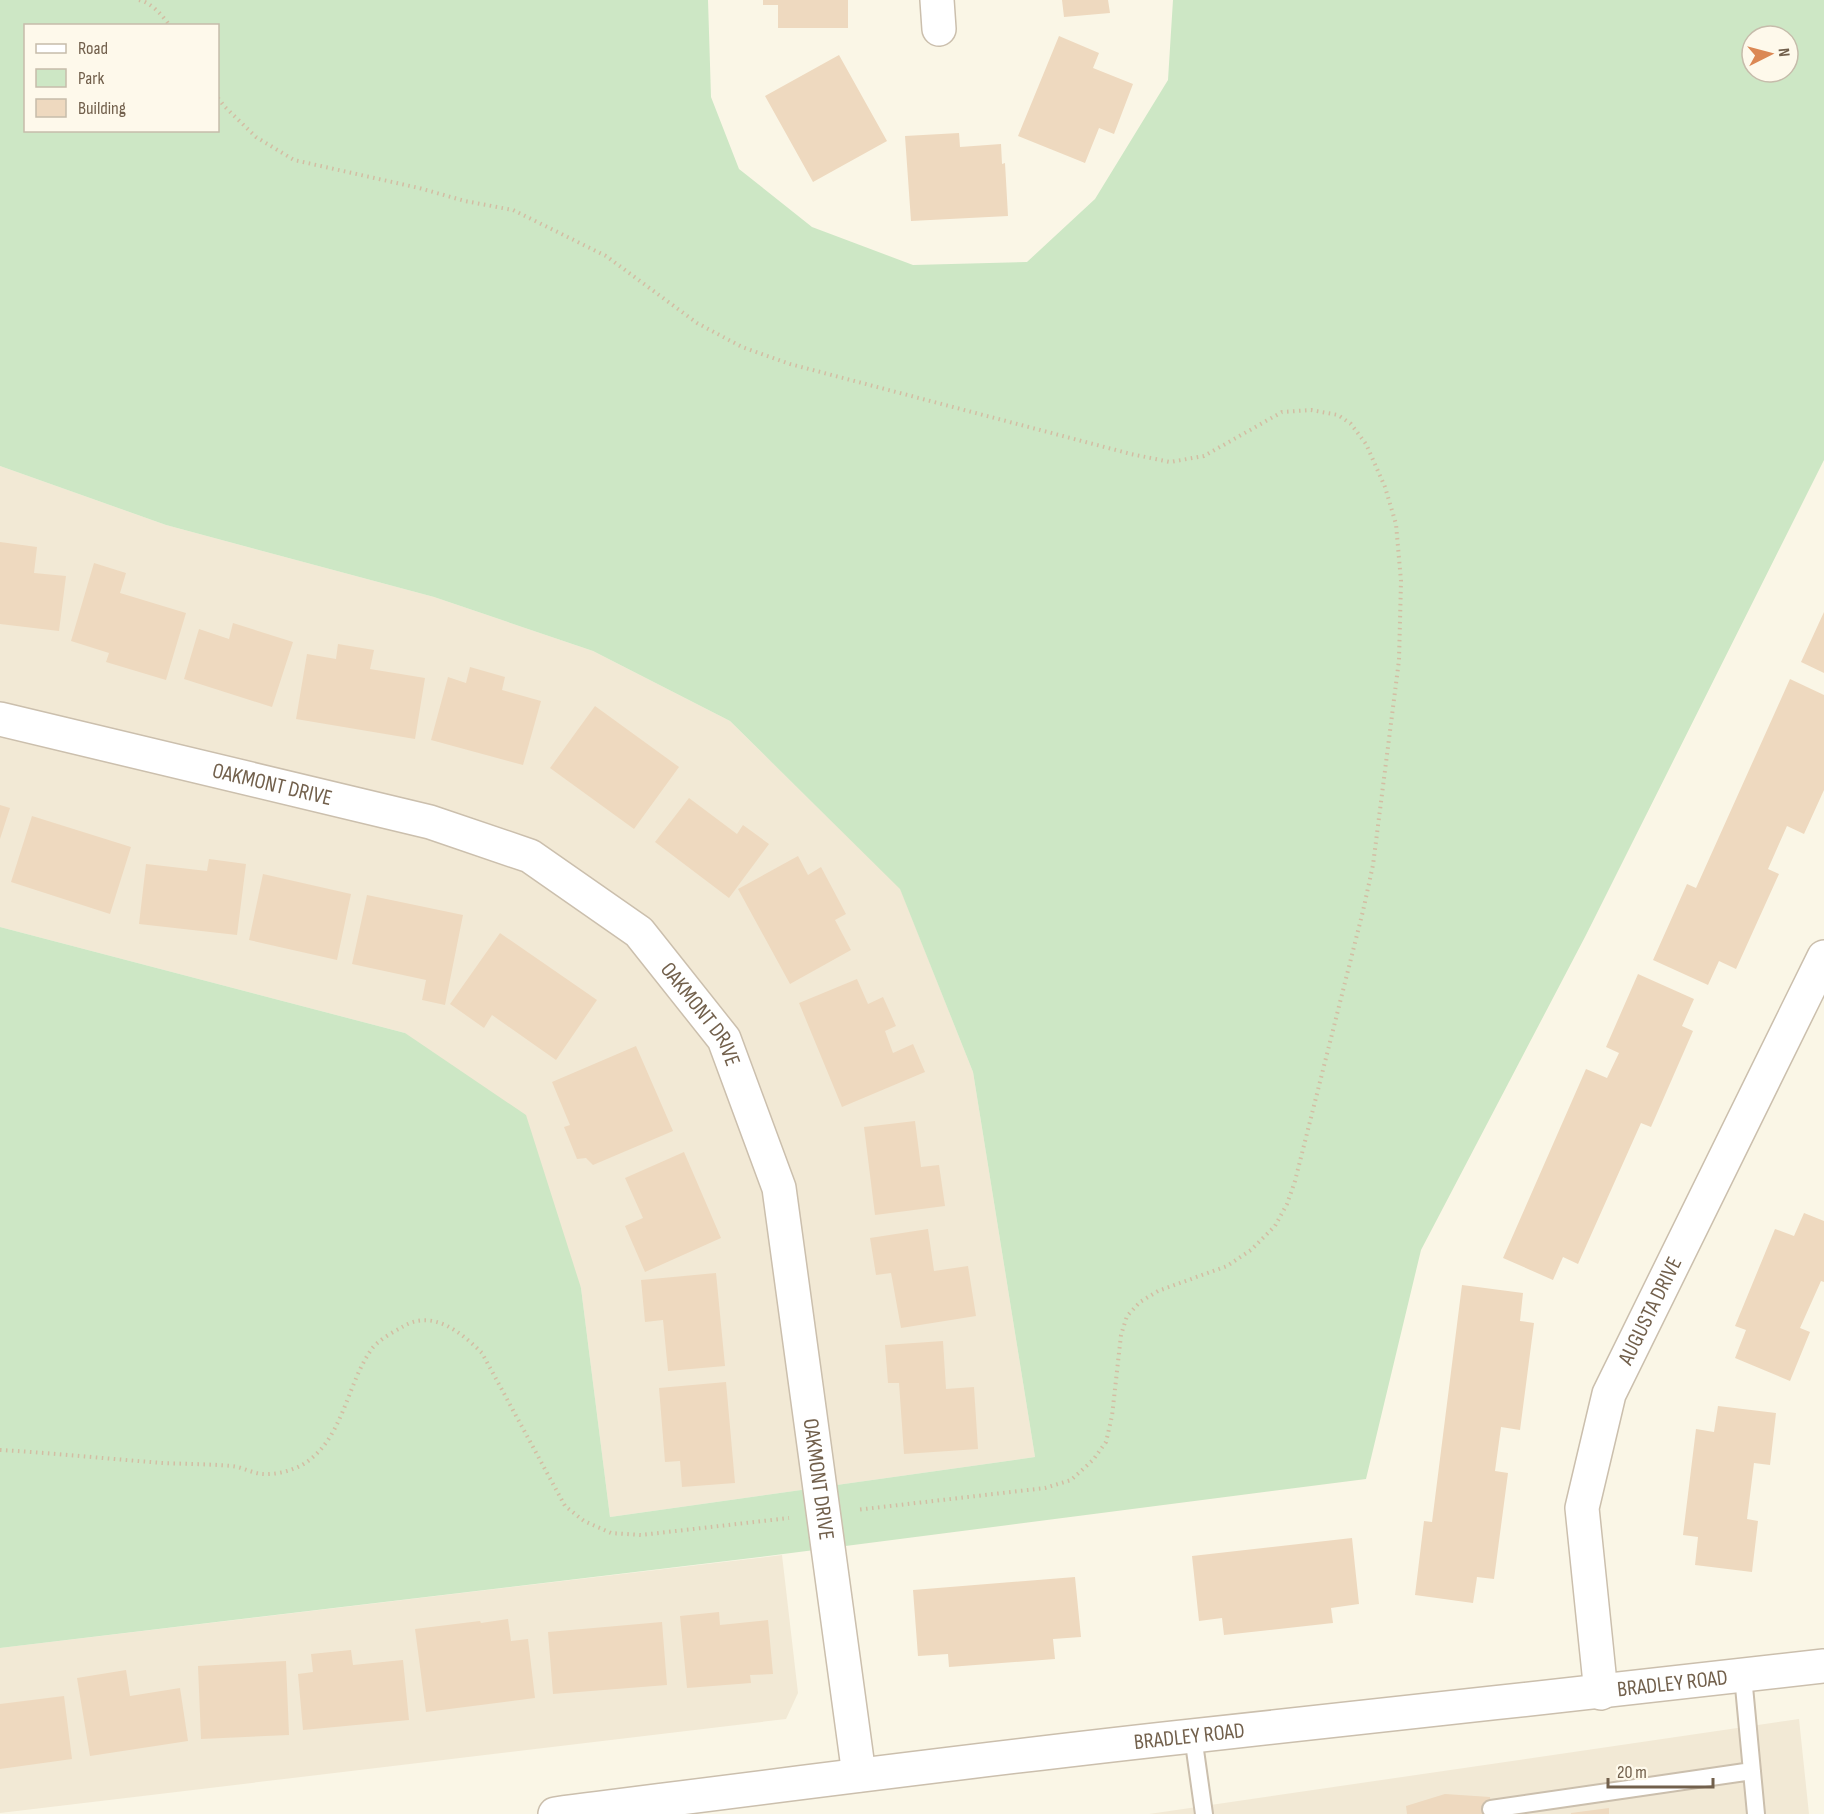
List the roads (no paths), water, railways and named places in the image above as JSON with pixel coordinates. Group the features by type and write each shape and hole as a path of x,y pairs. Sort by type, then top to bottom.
{"street":[{"name":"OAKMONT DRIVE","path":"0,719 430,822 530,856 639,932 724,1039 779,1188 859,1775"},
{"name":"AUGUSTA DRIVE","path":"1601,1693 1582,1508 1609,1394 1824,957"},
{"name":"BRADLEY ROAD","path":"555,1814 859,1775 1193,1736 1601,1693 1824,1666"}],"lane":[{"path":"1743,1676 1756,1814"},
{"path":"1193,1736 1204,1814"},
{"path":"1491,1809 1752,1771"}]}
